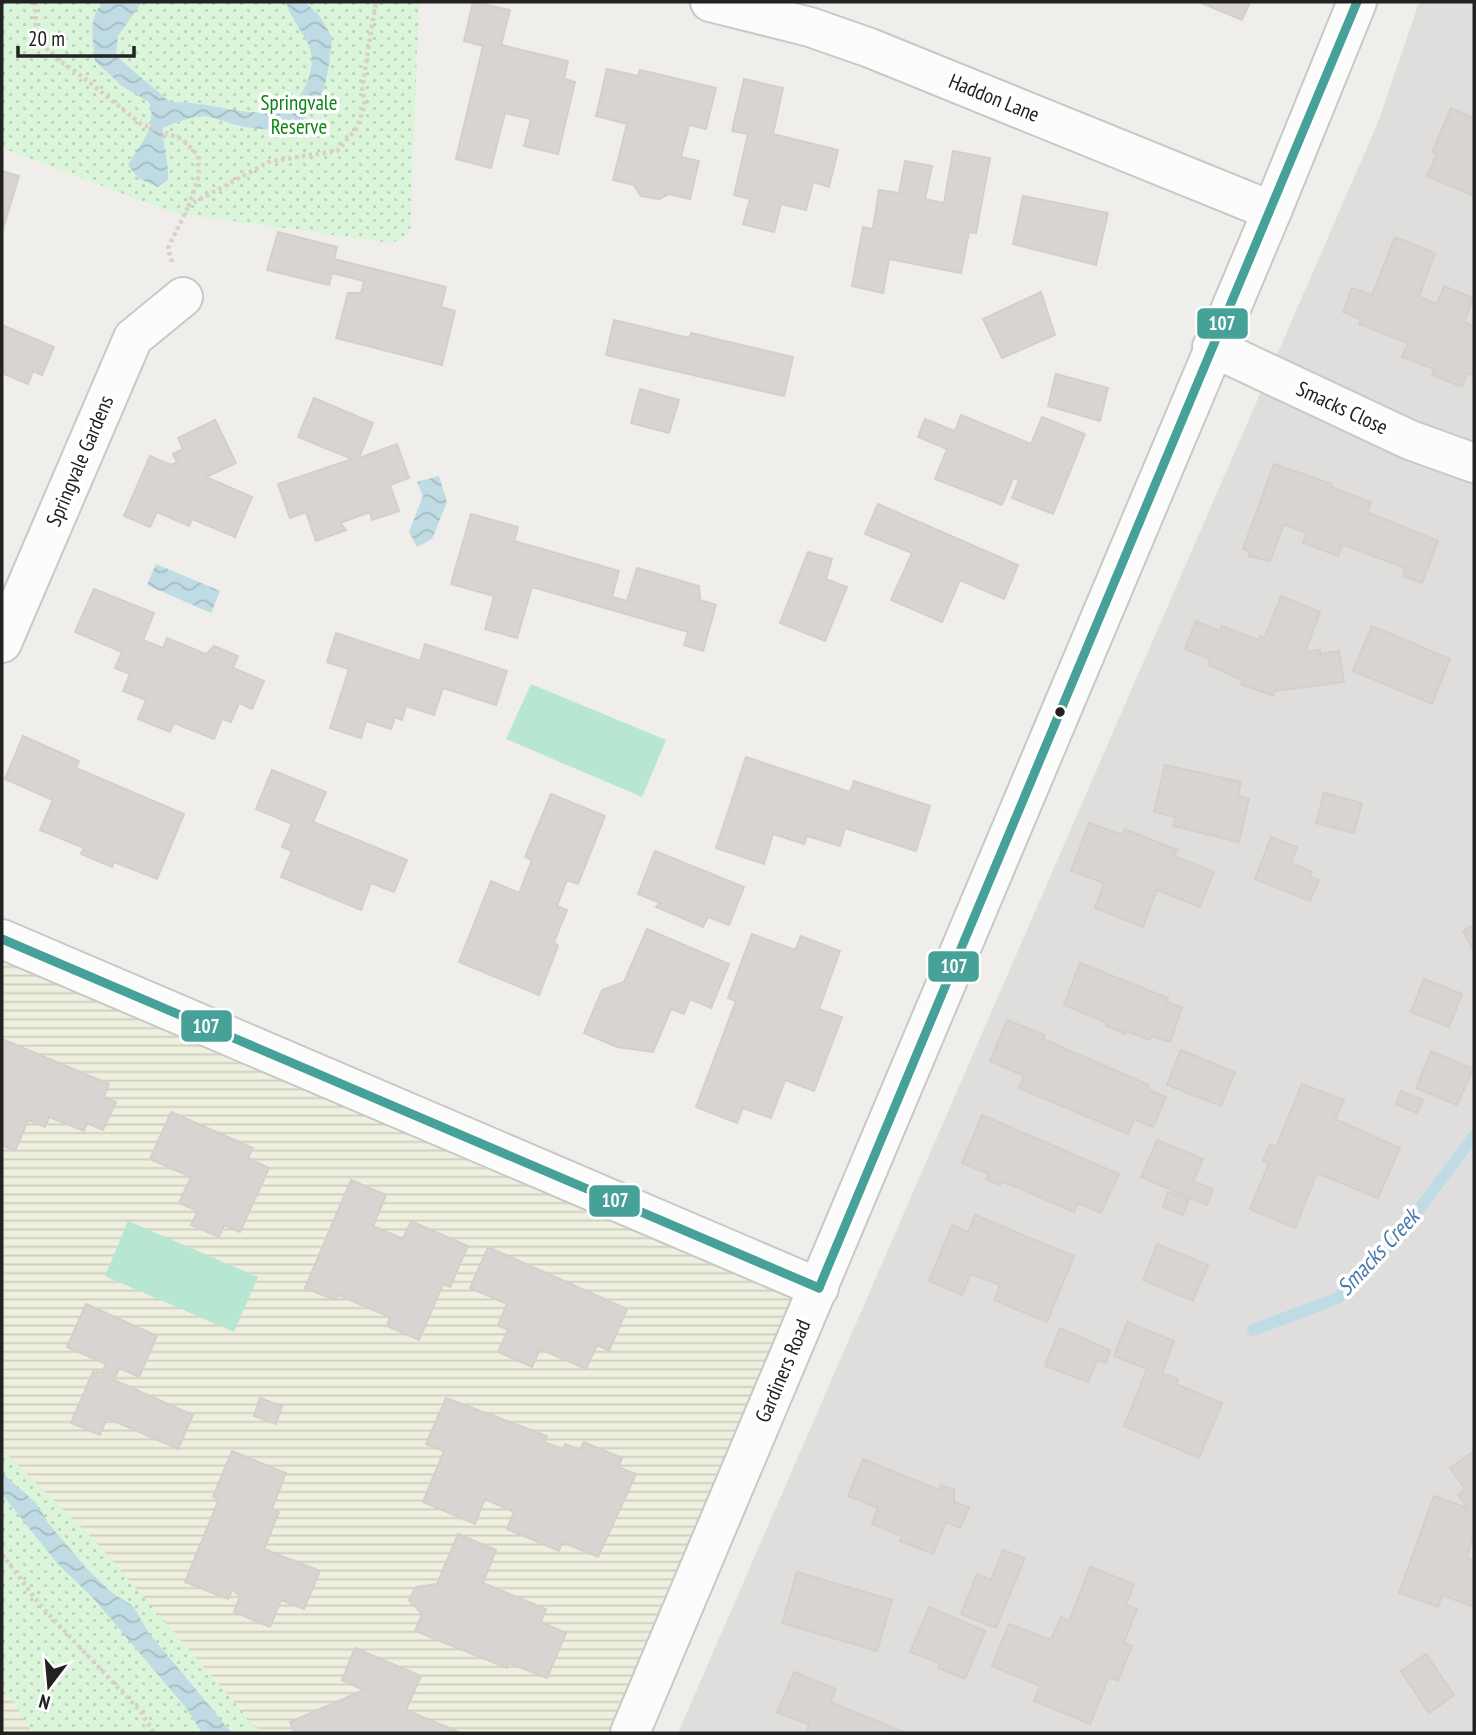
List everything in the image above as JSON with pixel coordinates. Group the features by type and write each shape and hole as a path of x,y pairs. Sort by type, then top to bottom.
{"street":[{"name":"Haddon Lane","path":"710,2 810,27 870,48 1272,211"},
{"name":"Gardiners Road","path":"631,1733 1212,347 1272,211 1357,2"},
{"name":"Springvale Gardens","path":"2,643 133,338 183,297"},
{"name":"Smacks Close","path":"1212,347 1410,440 1474,463"},
{"path":"2,939 819,1288"}],"path":[{"path":"35,2 36,31 50,54 141,124 182,139 198,155 199,176 189,205 168,248 183,297"},
{"path":"189,205 271,161 337,151 356,129 365,105 362,88 376,2"},
{"path":"2,1554 40,1605 141,1712 154,1733"}],"shaded area":[{"path":"1419,2 1474,2 1474,1733 678,1733 1379,120"}],"green space":[{"name":"Springvale Reserve","path":"2,2 419,2 410,235 391,243 174,213 2,148"},
{"path":"531,684 666,740 642,797 506,739"},
{"path":"2,939 819,1288 630,1733 2,1733"},
{"path":"128,1221 258,1277 234,1332 105,1276"},
{"path":"2,1449 97,1543 261,1733 33,1733 13,1700 2,1689"}],"water":[{"path":"104,2 142,2 118,36 116,56 170,102 260,112 292,108 308,79 312,62 309,46 286,2 305,2 319,15 332,37 321,97 301,121 286,128 241,126 199,116 163,128 168,180 158,187 138,178 128,165 149,128 149,102 122,86 95,61 93,22"},
{"path":"439,476 447,502 432,539 417,547 409,532 423,496 417,482"},
{"path":"156,564 220,591 211,613 147,585"},
{"path":"2,1473 35,1502 49,1524 88,1570 111,1592 134,1607 148,1632 232,1733 202,1733 187,1709 94,1599 56,1562 2,1494"}],"building":[{"path":"473,2 510,10 501,45 568,61 564,79 575,82 558,154 524,146 531,119 505,113 491,168 456,159 483,46 464,41"},
{"path":"1199,2 1250,2 1242,20"},
{"path":"607,69 638,76 640,70 716,88 706,129 689,125 681,157 699,161 690,199 669,194 659,199 641,196 634,185 613,180 627,124 596,116"},
{"path":"744,79 783,88 773,134 838,150 829,187 813,182 806,210 781,204 774,232 743,224 750,199 734,195 748,134 732,131"},
{"path":"1451,108 1474,118 1474,196 1427,176 1437,154 1432,152"},
{"path":"953,151 990,158 976,233 969,232 961,273 889,259 883,293 852,286 863,227 873,229 879,190 899,193 905,161 932,166 925,199 944,203"},
{"path":"2,171 19,176 2,232"},
{"path":"1023,196 1108,213 1096,265 1013,244"},
{"path":"278,232 337,247 334,259 446,287 441,307 455,311 442,365 336,338 348,293 361,293 364,281 332,273 329,285 267,270"},
{"path":"1395,237 1435,253 1419,297 1437,304 1444,286 1473,298 1464,322 1474,326 1474,369 1472,375 1467,373 1462,387 1432,375 1434,369 1402,357 1408,343 1359,324 1361,319 1343,312 1352,288 1372,295"},
{"path":"1041,292 1055,335 1002,358 983,319"},
{"path":"614,320 689,338 691,333 793,357 784,396 606,355"},
{"path":"2,325 54,347 42,375 33,371 28,384 2,373"},
{"path":"1056,374 1108,388 1100,421 1048,406"},
{"path":"640,389 679,400 669,433 631,423"},
{"path":"314,398 373,423 359,458 397,444 409,478 390,485 399,511 372,520 370,512 340,523 346,530 316,541 306,512 290,518 278,484 352,459 298,437"},
{"path":"961,415 1031,444 1042,417 1085,434 1053,514 1012,498 1019,480 1013,478 1002,505 935,479 947,449 918,437 925,419 955,431"},
{"path":"215,420 236,463 206,477 252,497 235,537 192,519 189,526 157,512 150,527 124,516 150,456 171,465 177,462 173,454 183,449 178,438"},
{"path":"1274,464 1332,484 1331,487 1371,502 1367,512 1438,541 1422,583 1403,576 1405,568 1342,544 1338,556 1303,543 1307,533 1284,524 1270,561 1249,556 1250,552 1243,549"},
{"path":"878,504 1018,565 1004,599 960,580 942,622 891,600 912,553 865,534"},
{"path":"471,514 518,527 514,541 619,571 612,597 627,601 637,568 699,586 700,600 716,605 703,651 684,645 688,632 532,587 517,638 485,629 494,596 451,584"},
{"path":"808,552 832,559 826,579 847,587 825,641 780,623"},
{"path":"94,589 154,613 143,640 163,648 167,638 206,654 214,646 238,656 233,668 264,681 252,709 239,703 231,722 222,719 214,739 174,723 170,732 138,719 146,700 123,691 130,674 115,668 122,652 75,632"},
{"path":"1281,596 1320,612 1305,652 1320,650 1320,654 1339,651 1344,682 1275,691 1273,696 1241,684 1243,680 1208,665 1210,659 1185,649 1196,621 1220,631 1222,626 1258,640 1260,636 1265,637"},
{"path":"1372,626 1450,659 1432,704 1353,671"},
{"path":"336,633 420,661 425,644 507,671 496,705 443,688 434,715 406,706 402,720 395,717 391,729 366,721 361,738 330,728 349,669 327,662"},
{"path":"23,736 79,761 76,768 184,814 157,879 114,862 112,867 81,854 84,848 40,830 53,800 5,779"},
{"path":"746,757 850,792 854,781 930,806 916,851 845,828 840,846 807,836 804,844 773,834 764,864 716,848"},
{"path":"1165,765 1241,782 1238,796 1249,799 1239,842 1173,826 1175,817 1154,812"},
{"path":"272,770 326,792 313,822 407,860 394,892 371,883 361,910 281,877 292,851 282,847 292,824 256,809"},
{"path":"1324,793 1362,803 1354,833 1316,823"},
{"path":"551,794 605,816 578,884 567,880 557,906 567,910 554,942 558,946 539,995 459,962 491,881 519,893 532,860 525,857"},
{"path":"1089,823 1122,835 1125,829 1177,850 1174,856 1214,872 1200,907 1157,890 1143,927 1095,908 1104,883 1071,871"},
{"path":"1271,837 1297,847 1291,863 1312,872 1310,877 1319,880 1310,901 1255,879"},
{"path":"655,851 744,887 729,925 708,917 703,927 656,907 660,903 638,894"},
{"path":"1474,925 1474,951 1463,931"},
{"path":"647,929 729,964 711,1008 690,999 684,1014 671,1009 653,1052 617,1047 584,1033 602,990 624,982"},
{"path":"752,934 795,950 801,936 840,951 819,1009 842,1017 814,1091 785,1080 771,1118 743,1108 737,1123 696,1107 736,1001 728,998"},
{"path":"1080,963 1168,998 1166,1002 1182,1007 1170,1042 1151,1036 1150,1040 1126,1031 1126,1034 1106,1026 1108,1023 1064,1005"},
{"path":"1424,979 1462,994 1449,1027 1411,1012"},
{"path":"1007,1020 1045,1035 1043,1039 1149,1085 1147,1089 1166,1097 1153,1127 1134,1119 1128,1134 1019,1088 1024,1076 990,1061"},
{"path":"2,1039 109,1084 104,1097 116,1102 103,1130 87,1123 84,1131 49,1117 45,1127 28,1120 15,1151 2,1145"},
{"path":"1181,1050 1235,1072 1221,1106 1167,1085"},
{"path":"1431,1051 1473,1069 1457,1105 1416,1088"},
{"path":"1302,1084 1344,1100 1335,1119 1400,1148 1378,1198 1317,1173 1295,1228 1250,1209 1269,1163 1263,1161 1270,1144 1276,1147"},
{"path":"1401,1091 1423,1100 1417,1113 1396,1104"},
{"path":"171,1112 253,1148 248,1158 269,1168 240,1232 224,1225 219,1237 191,1225 198,1211 179,1203 191,1177 150,1159"},
{"path":"982,1115 1119,1174 1101,1213 1078,1203 1074,1212 1002,1181 1000,1185 986,1179 989,1174 962,1163"},
{"path":"1157,1140 1203,1159 1193,1181 1213,1189 1207,1205 1141,1177"},
{"path":"351,1180 386,1195 373,1226 403,1239 411,1221 468,1246 450,1287 443,1284 419,1340 387,1326 390,1317 338,1295 335,1300 305,1288"},
{"path":"1168,1192 1189,1199 1183,1215 1163,1207"},
{"path":"975,1215 1074,1256 1047,1322 994,1300 1000,1285 971,1274 962,1295 929,1281 952,1225 968,1232"},
{"path":"1157,1244 1208,1265 1193,1301 1143,1280"},
{"path":"488,1247 627,1309 609,1351 597,1345 586,1369 540,1349 532,1367 498,1352 508,1330 498,1325 507,1304 470,1288"},
{"path":"86,1304 157,1336 139,1377 119,1368 114,1380 193,1415 178,1449 107,1418 100,1435 71,1423 94,1369 102,1373 106,1364 67,1347"},
{"path":"1127,1322 1174,1341 1162,1373 1178,1379 1176,1384 1222,1403 1199,1458 1124,1426 1147,1369 1114,1356"},
{"path":"1060,1328 1110,1350 1106,1363 1097,1360 1088,1382 1045,1366"},
{"path":"260,1398 282,1406 276,1424 254,1416"},
{"path":"446,1398 547,1436 544,1442 563,1449 565,1444 580,1450 584,1442 622,1458 618,1467 636,1474 598,1557 562,1542 559,1551 507,1529 514,1512 485,1499 475,1524 423,1502 444,1451 426,1444"},
{"path":"232,1451 286,1473 272,1509 279,1512 264,1549 320,1571 304,1609 281,1600 270,1627 234,1612 240,1596 232,1590 228,1599 185,1582 219,1499 213,1497"},
{"path":"1474,1451 1474,1531 1467,1558 1474,1561 1474,1607 1442,1595 1438,1607 1399,1593 1434,1496 1468,1508 1458,1495 1465,1489 1450,1468"},
{"path":"863,1459 939,1490 941,1485 954,1490 954,1502 969,1507 960,1528 946,1522 933,1554 900,1541 902,1536 872,1524 878,1508 848,1496"},
{"path":"458,1534 496,1550 483,1583 546,1609 541,1622 566,1633 547,1678 509,1663 507,1668 415,1631 422,1614 409,1600 416,1587 437,1584"},
{"path":"1003,1550 1025,1558 996,1628 961,1614 977,1574 991,1580"},
{"path":"1090,1567 1134,1584 1126,1605 1137,1609 1124,1643 1132,1646 1118,1681 1109,1677 1090,1724 1034,1701 1040,1686 992,1666 1009,1624 1051,1640 1061,1617 1069,1621"},
{"path":"797,1572 892,1600 877,1651 782,1623"},
{"path":"929,1607 985,1631 965,1679 938,1668 940,1663 910,1652"},
{"path":"355,1648 421,1676 406,1710 461,1733 295,1733 290,1722 364,1690 342,1680"},
{"path":"1426,1654 1454,1695 1429,1713 1401,1671"},
{"path":"794,1672 836,1689 830,1702 906,1733 806,1733 809,1724 777,1713"}],"waterway":[{"name":"Smacks Creek","path":"1253,1330 1338,1298 1398,1237 1474,1136"}],"transit line":[{"name":"107","path":"819,1288 1357,2"},
{"name":"107","path":"2,939 819,1288"}]}
